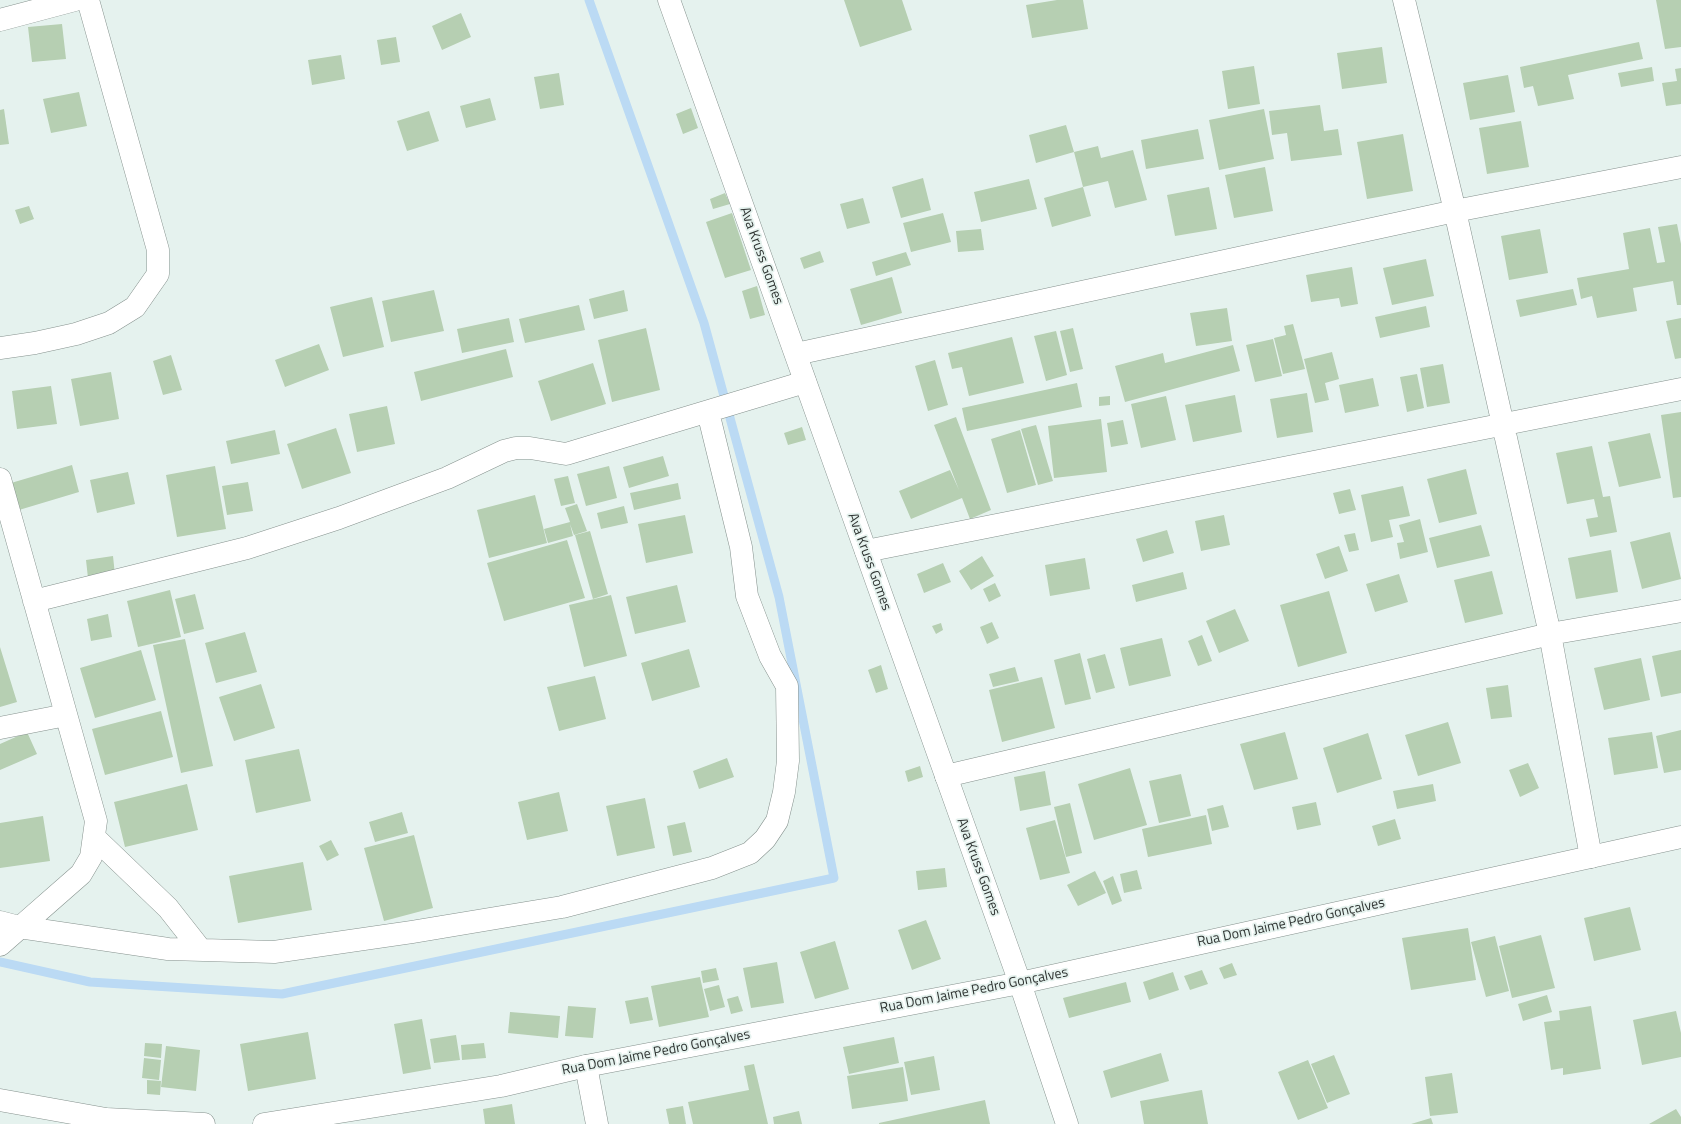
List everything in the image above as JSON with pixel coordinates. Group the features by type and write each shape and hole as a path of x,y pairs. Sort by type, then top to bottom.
{"street":[{"path":"0,20 75,0"},
{"path":"0,348 35,343 76,334 109,323 135,307 158,274 158,250 88,0"},
{"name":"Ava Kruss Gomes","path":"669,0 1020,983 1067,1124"},
{"path":"1404,0 1455,211 1550,634 1592,857"},
{"path":"796,354 1455,211 1681,167"},
{"path":"34,601 247,548 346,515 447,478 510,450 530,448 566,454 805,382"},
{"path":"866,551 1681,389"},
{"path":"10,925 168,949 274,952 412,932 562,907 712,868 750,853 765,839 777,821 784,792 788,761 787,686 770,656 747,596 741,547 708,412"},
{"path":"0,479 96,821 95,838 91,857 80,874 10,925 0,945"},
{"path":"946,776 1550,634 1681,611"},
{"path":"0,728 66,715"},
{"name":"Rua Dom Jaime Pedro Gonçalves","path":"264,1124 501,1086 586,1066 1020,983 1681,837"},
{"path":"95,838 168,908 201,950"},
{"path":"586,1066 597,1124"},
{"path":"0,1100 106,1119 204,1124"}],"building":[{"path":"844,0 902,0 912,30 860,47"},
{"path":"1057,0 1083,0 1088,29 1032,38 1026,5"},
{"path":"1656,0 1681,0 1681,47 1665,49"},
{"path":"461,13 471,37 442,50 432,26"},
{"path":"62,24 66,59 32,62 28,27"},
{"path":"396,37 400,62 381,65 377,40"},
{"path":"1639,42 1643,59 1568,75 1574,99 1538,106 1533,86 1524,88 1520,67"},
{"path":"1382,47 1387,83 1342,89 1337,53"},
{"path":"341,55 345,79 312,85 308,60"},
{"path":"1254,66 1260,104 1228,109 1222,71"},
{"path":"1652,67 1654,81 1621,87 1618,73"},
{"path":"1681,68 1681,104 1666,106 1662,83 1677,81 1675,69"},
{"path":"559,73 564,105 540,109 534,77"},
{"path":"1508,75 1515,112 1470,120 1463,83"},
{"path":"79,92 87,126 51,133 43,99"},
{"path":"490,98 496,120 466,128 460,106"},
{"path":"1320,105 1324,131 1338,129 1342,155 1291,161 1287,133 1272,135 1269,111"},
{"path":"691,108 698,128 683,134 676,114"},
{"path":"4,109 9,144 0,145 0,110"},
{"path":"1264,109 1274,159 1219,170 1209,120"},
{"path":"429,111 439,141 407,151 397,121"},
{"path":"1521,121 1529,167 1487,174 1479,128"},
{"path":"1066,125 1074,152 1036,163 1029,135"},
{"path":"1198,129 1204,159 1146,169 1141,140"},
{"path":"1403,134 1413,191 1367,199 1357,142"},
{"path":"1098,146 1101,158 1133,150 1147,200 1115,208 1108,181 1083,187 1074,152"},
{"path":"1265,167 1273,211 1234,218 1225,175"},
{"path":"923,178 931,210 901,218 892,187"},
{"path":"1029,179 1037,209 981,222 974,192"},
{"path":"1083,187 1091,216 1052,227 1044,198"},
{"path":"1209,187 1217,229 1175,236 1167,195"},
{"path":"725,193 730,204 713,209 710,199"},
{"path":"863,198 870,223 847,229 840,204"},
{"path":"29,206 34,219 20,224 15,210"},
{"path":"732,213 751,270 725,278 706,222"},
{"path":"943,213 951,242 911,252 903,223"},
{"path":"1677,224 1681,244 1681,305 1677,305 1673,281 1633,288 1637,311 1597,318 1592,296 1581,299 1577,278 1629,269 1623,233 1650,228 1657,263 1665,262 1658,227"},
{"path":"981,229 984,250 958,252 956,231"},
{"path":"1540,229 1548,273 1509,280 1501,236"},
{"path":"820,251 824,262 804,269 800,258"},
{"path":"906,252 911,265 876,276 872,262"},
{"path":"1426,259 1434,296 1392,305 1383,268"},
{"path":"1352,267 1358,304 1341,307 1339,298 1311,302 1306,275"},
{"path":"892,277 902,313 861,325 850,289"},
{"path":"757,286 765,315 750,319 742,291"},
{"path":"1573,289 1577,305 1520,317 1516,300"},
{"path":"434,290 444,331 391,342 382,301"},
{"path":"624,290 628,311 594,319 589,299"},
{"path":"372,297 384,347 343,357 330,307"},
{"path":"579,305 585,330 525,343 519,319"},
{"path":"1426,306 1430,327 1380,338 1375,317"},
{"path":"1227,308 1232,341 1196,346 1190,313"},
{"path":"509,318 514,342 462,353 457,329"},
{"path":"1681,318 1681,358 1675,359 1666,321"},
{"path":"1293,324 1305,369 1283,374 1274,338 1286,335 1284,326"},
{"path":"646,328 660,390 612,402 598,340"},
{"path":"1073,328 1083,369 1070,372 1060,331"},
{"path":"1056,331 1067,375 1046,381 1034,336"},
{"path":"1012,337 1024,383 969,396 962,367 952,369 948,353"},
{"path":"1273,339 1282,376 1255,382 1246,345"},
{"path":"319,344 329,370 285,387 275,360"},
{"path":"1233,345 1240,371 1125,402 1115,366 1163,353 1165,363"},
{"path":"506,349 513,377 421,401 414,372"},
{"path":"1332,352 1339,379 1325,383 1329,400 1315,403 1304,359"},
{"path":"171,355 182,390 163,395 153,361"},
{"path":"935,360 948,405 928,411 915,366"},
{"path":"593,363 606,404 551,421 538,381"},
{"path":"1443,364 1450,403 1427,407 1420,368"},
{"path":"111,372 119,419 80,426 71,379"},
{"path":"1417,374 1424,408 1407,412 1400,377"},
{"path":"1373,378 1379,406 1345,413 1339,385"},
{"path":"1077,383 1082,407 967,431 962,408"},
{"path":"51,386 57,424 17,429 12,391"},
{"path":"1307,393 1313,432 1277,438 1270,399"},
{"path":"1235,395 1242,432 1193,442 1185,405"},
{"path":"1110,396 1110,405 1099,406 1099,397"},
{"path":"1166,396 1176,440 1141,448 1131,404"},
{"path":"387,406 395,444 357,452 349,414"},
{"path":"1681,412 1681,497 1673,498 1661,415"},
{"path":"956,417 991,510 970,519 962,498 911,519 899,491 950,470 959,490 934,425"},
{"path":"1101,419 1107,472 1054,478 1048,426"},
{"path":"1123,420 1128,444 1111,447 1107,423"},
{"path":"1036,425 1053,481 1038,485 1021,429"},
{"path":"802,427 806,440 788,445 784,433"},
{"path":"336,428 351,473 302,489 287,444"},
{"path":"275,430 280,454 231,464 226,441"},
{"path":"1020,430 1036,485 1007,493 991,439"},
{"path":"1650,433 1661,478 1619,487 1608,442"},
{"path":"1592,446 1603,497 1610,496 1617,532 1590,537 1586,519 1598,517 1594,499 1567,504 1556,453"},
{"path":"663,456 669,476 629,488 623,467"},
{"path":"72,465 79,492 19,510 11,483"},
{"path":"215,466 226,529 177,537 166,475"},
{"path":"609,466 617,498 586,506 577,474"},
{"path":"1466,469 1477,514 1439,523 1427,479"},
{"path":"128,472 135,504 97,513 90,480"},
{"path":"568,476 575,503 561,506 554,479"},
{"path":"248,482 253,511 227,515 222,486"},
{"path":"678,483 681,499 634,510 630,493"},
{"path":"1403,486 1410,516 1389,520 1393,537 1371,542 1361,495"},
{"path":"1350,489 1356,510 1339,514 1333,493"},
{"path":"535,495 547,543 489,558 477,510"},
{"path":"577,504 587,531 574,535 570,524 573,536 548,543 544,529 570,522 565,508"},
{"path":"624,506 628,523 601,529 597,513"},
{"path":"685,515 693,553 646,563 638,524"},
{"path":"1224,515 1230,545 1201,551 1195,521"},
{"path":"1420,519 1428,552 1400,559 1397,543 1404,542 1399,525"},
{"path":"1481,525 1490,556 1437,568 1429,538"},
{"path":"1167,530 1174,553 1143,562 1136,539"},
{"path":"590,531 608,594 593,599 575,535"},
{"path":"1670,532 1681,579 1642,589 1630,542"},
{"path":"1355,533 1359,550 1349,552 1344,535"},
{"path":"567,540 585,598 504,621 487,563"},
{"path":"1339,546 1348,571 1325,579 1316,554"},
{"path":"1611,550 1618,592 1576,599 1568,558"},
{"path":"113,556 115,575 88,578 86,560"},
{"path":"982,556 994,576 971,590 959,571"},
{"path":"1085,558 1090,589 1050,596 1045,565"},
{"path":"943,563 951,582 924,593 917,574"},
{"path":"1492,571 1503,614 1465,623 1454,580"},
{"path":"1183,572 1187,589 1136,602 1132,585"},
{"path":"1399,574 1408,602 1375,612 1366,584"},
{"path":"995,583 1001,596 989,602 983,589"},
{"path":"677,585 686,622 635,634 626,597"},
{"path":"170,590 181,637 138,647 127,601"},
{"path":"1329,591 1347,653 1298,667 1280,605"},
{"path":"195,594 204,629 184,634 175,599"},
{"path":"611,595 627,656 584,667 569,605"},
{"path":"1235,609 1249,641 1219,653 1206,621"},
{"path":"108,614 112,637 91,641 87,619"},
{"path":"992,622 999,638 987,644 980,627"},
{"path":"941,623 943,630 936,634 932,626"},
{"path":"245,632 257,672 216,683 205,643"},
{"path":"1202,635 1212,661 1198,666 1188,641"},
{"path":"1162,638 1171,676 1129,686 1120,648"},
{"path":"185,639 213,766 181,773 153,645"},
{"path":"0,647 17,702 0,707"},
{"path":"689,649 700,687 652,701 641,663"},
{"path":"141,650 156,700 95,718 80,668"},
{"path":"1681,650 1681,693 1661,697 1652,656"},
{"path":"1080,653 1091,699 1065,705 1054,660"},
{"path":"1105,654 1115,688 1096,693 1087,659"},
{"path":"1641,658 1650,700 1604,710 1594,668"},
{"path":"881,665 888,689 876,693 868,670"},
{"path":"1015,667 1019,681 993,687 989,674"},
{"path":"595,676 606,719 559,731 547,687"},
{"path":"1042,677 1055,728 1002,742 989,690"},
{"path":"261,684 275,728 234,741 219,697"},
{"path":"1508,685 1512,717 1491,719 1486,688"},
{"path":"161,711 173,757 105,775 92,729"},
{"path":"1448,722 1461,763 1418,776 1405,735"},
{"path":"1681,730 1681,770 1664,773 1656,736"},
{"path":"27,732 37,754 0,770 0,744"},
{"path":"1285,732 1298,779 1254,790 1240,744"},
{"path":"1652,732 1658,768 1614,775 1608,738"},
{"path":"1368,733 1382,779 1337,793 1323,748"},
{"path":"299,749 311,801 256,813 245,760"},
{"path":"727,758 734,777 699,789 693,771"},
{"path":"1528,763 1539,788 1520,797 1509,770"},
{"path":"920,766 923,777 908,782 905,771"},
{"path":"1130,768 1147,825 1094,840 1078,784"},
{"path":"1045,771 1051,805 1020,811 1014,777"},
{"path":"1181,774 1191,816 1159,823 1149,781"},
{"path":"187,784 198,830 125,847 114,802"},
{"path":"1433,784 1436,801 1397,809 1393,791"},
{"path":"559,792 568,831 527,840 518,802"},
{"path":"645,798 655,848 617,856 606,806"},
{"path":"1316,802 1321,825 1297,830 1292,807"},
{"path":"1070,803 1082,853 1066,857 1054,807"},
{"path":"1223,805 1229,827 1212,831 1207,809"},
{"path":"402,812 408,833 375,842 369,822"},
{"path":"1206,815 1212,844 1148,857 1142,829"},
{"path":"43,816 50,861 0,868 0,823"},
{"path":"1395,819 1401,839 1378,846 1372,826"},
{"path":"1055,820 1070,873 1040,880 1026,828"},
{"path":"685,822 692,852 673,856 667,826"},
{"path":"414,835 433,908 384,921 364,848"},
{"path":"331,840 339,855 327,861 319,846"},
{"path":"303,862 312,910 238,923 229,876"},
{"path":"945,868 947,887 918,890 916,871"},
{"path":"1137,870 1142,889 1124,893 1120,874"},
{"path":"1095,871 1106,893 1078,906 1067,885"},
{"path":"1113,876 1122,901 1112,905 1103,881"},
{"path":"1630,907 1641,950 1594,961 1584,918"},
{"path":"926,920 941,959 912,970 898,930"},
{"path":"1468,928 1476,980 1411,990 1402,938"},
{"path":"1541,935 1555,988 1512,998 1499,946"},
{"path":"1495,936 1509,991 1486,997 1471,942"},
{"path":"835,941 849,989 815,999 800,952"},
{"path":"777,962 784,1003 751,1008 743,968"},
{"path":"1232,963 1237,975 1224,979 1219,968"},
{"path":"716,968 719,980 703,983 701,971"},
{"path":"1202,970 1208,984 1190,990 1184,976"},
{"path":"1173,972 1179,990 1149,1000 1143,982"},
{"path":"700,977 709,1017 659,1027 651,986"},
{"path":"1126,982 1131,1002 1069,1018 1063,998"},
{"path":"719,985 725,1007 710,1011 704,989"},
{"path":"1547,995 1552,1012 1523,1021 1518,1004"},
{"path":"738,996 743,1011 731,1014 727,999"},
{"path":"648,997 653,1020 630,1024 625,1001"},
{"path":"568,1006 596,1008 593,1038 565,1036"},
{"path":"1591,1006 1601,1069 1563,1075 1563,1068 1551,1070 1544,1022 1560,1020 1559,1011"},
{"path":"1676,1011 1681,1033 1681,1057 1642,1065 1633,1020"},
{"path":"510,1012 560,1016 558,1038 508,1033"},
{"path":"422,1019 431,1069 403,1074 394,1024"},
{"path":"308,1032 316,1079 248,1091 240,1044"},
{"path":"456,1035 460,1060 434,1063 430,1039"},
{"path":"894,1037 899,1063 849,1074 843,1047"},
{"path":"145,1043 162,1044 161,1058 144,1056"},
{"path":"484,1043 486,1058 462,1060 461,1045"},
{"path":"166,1046 200,1050 196,1091 161,1087"},
{"path":"1161,1053 1169,1081 1111,1098 1103,1071"},
{"path":"1334,1055 1350,1094 1327,1103 1311,1064"},
{"path":"934,1056 940,1090 911,1095 904,1062"},
{"path":"144,1058 161,1060 159,1080 142,1078"},
{"path":"1308,1060 1328,1108 1298,1120 1278,1072"},
{"path":"754,1064 768,1124 693,1124 688,1102 749,1090 744,1066"},
{"path":"903,1067 908,1101 852,1109 847,1076"},
{"path":"1452,1073 1458,1113 1430,1116 1425,1077"},
{"path":"147,1080 161,1081 160,1095 147,1094"},
{"path":"1202,1090 1208,1124 1144,1124 1140,1101"},
{"path":"985,1100 990,1124 879,1124 879,1123"},
{"path":"512,1104 515,1124 485,1124 483,1109"},
{"path":"683,1106 686,1124 669,1124 666,1109"},
{"path":"1676,1109 1681,1117 1681,1124 1649,1124"},
{"path":"799,1111 802,1124 774,1124 773,1117"},
{"path":"1431,1118 1433,1124 1411,1124"}],"waterway":[{"path":"0,962 90,982 282,994 834,878 779,597 704,323 589,0"}]}
